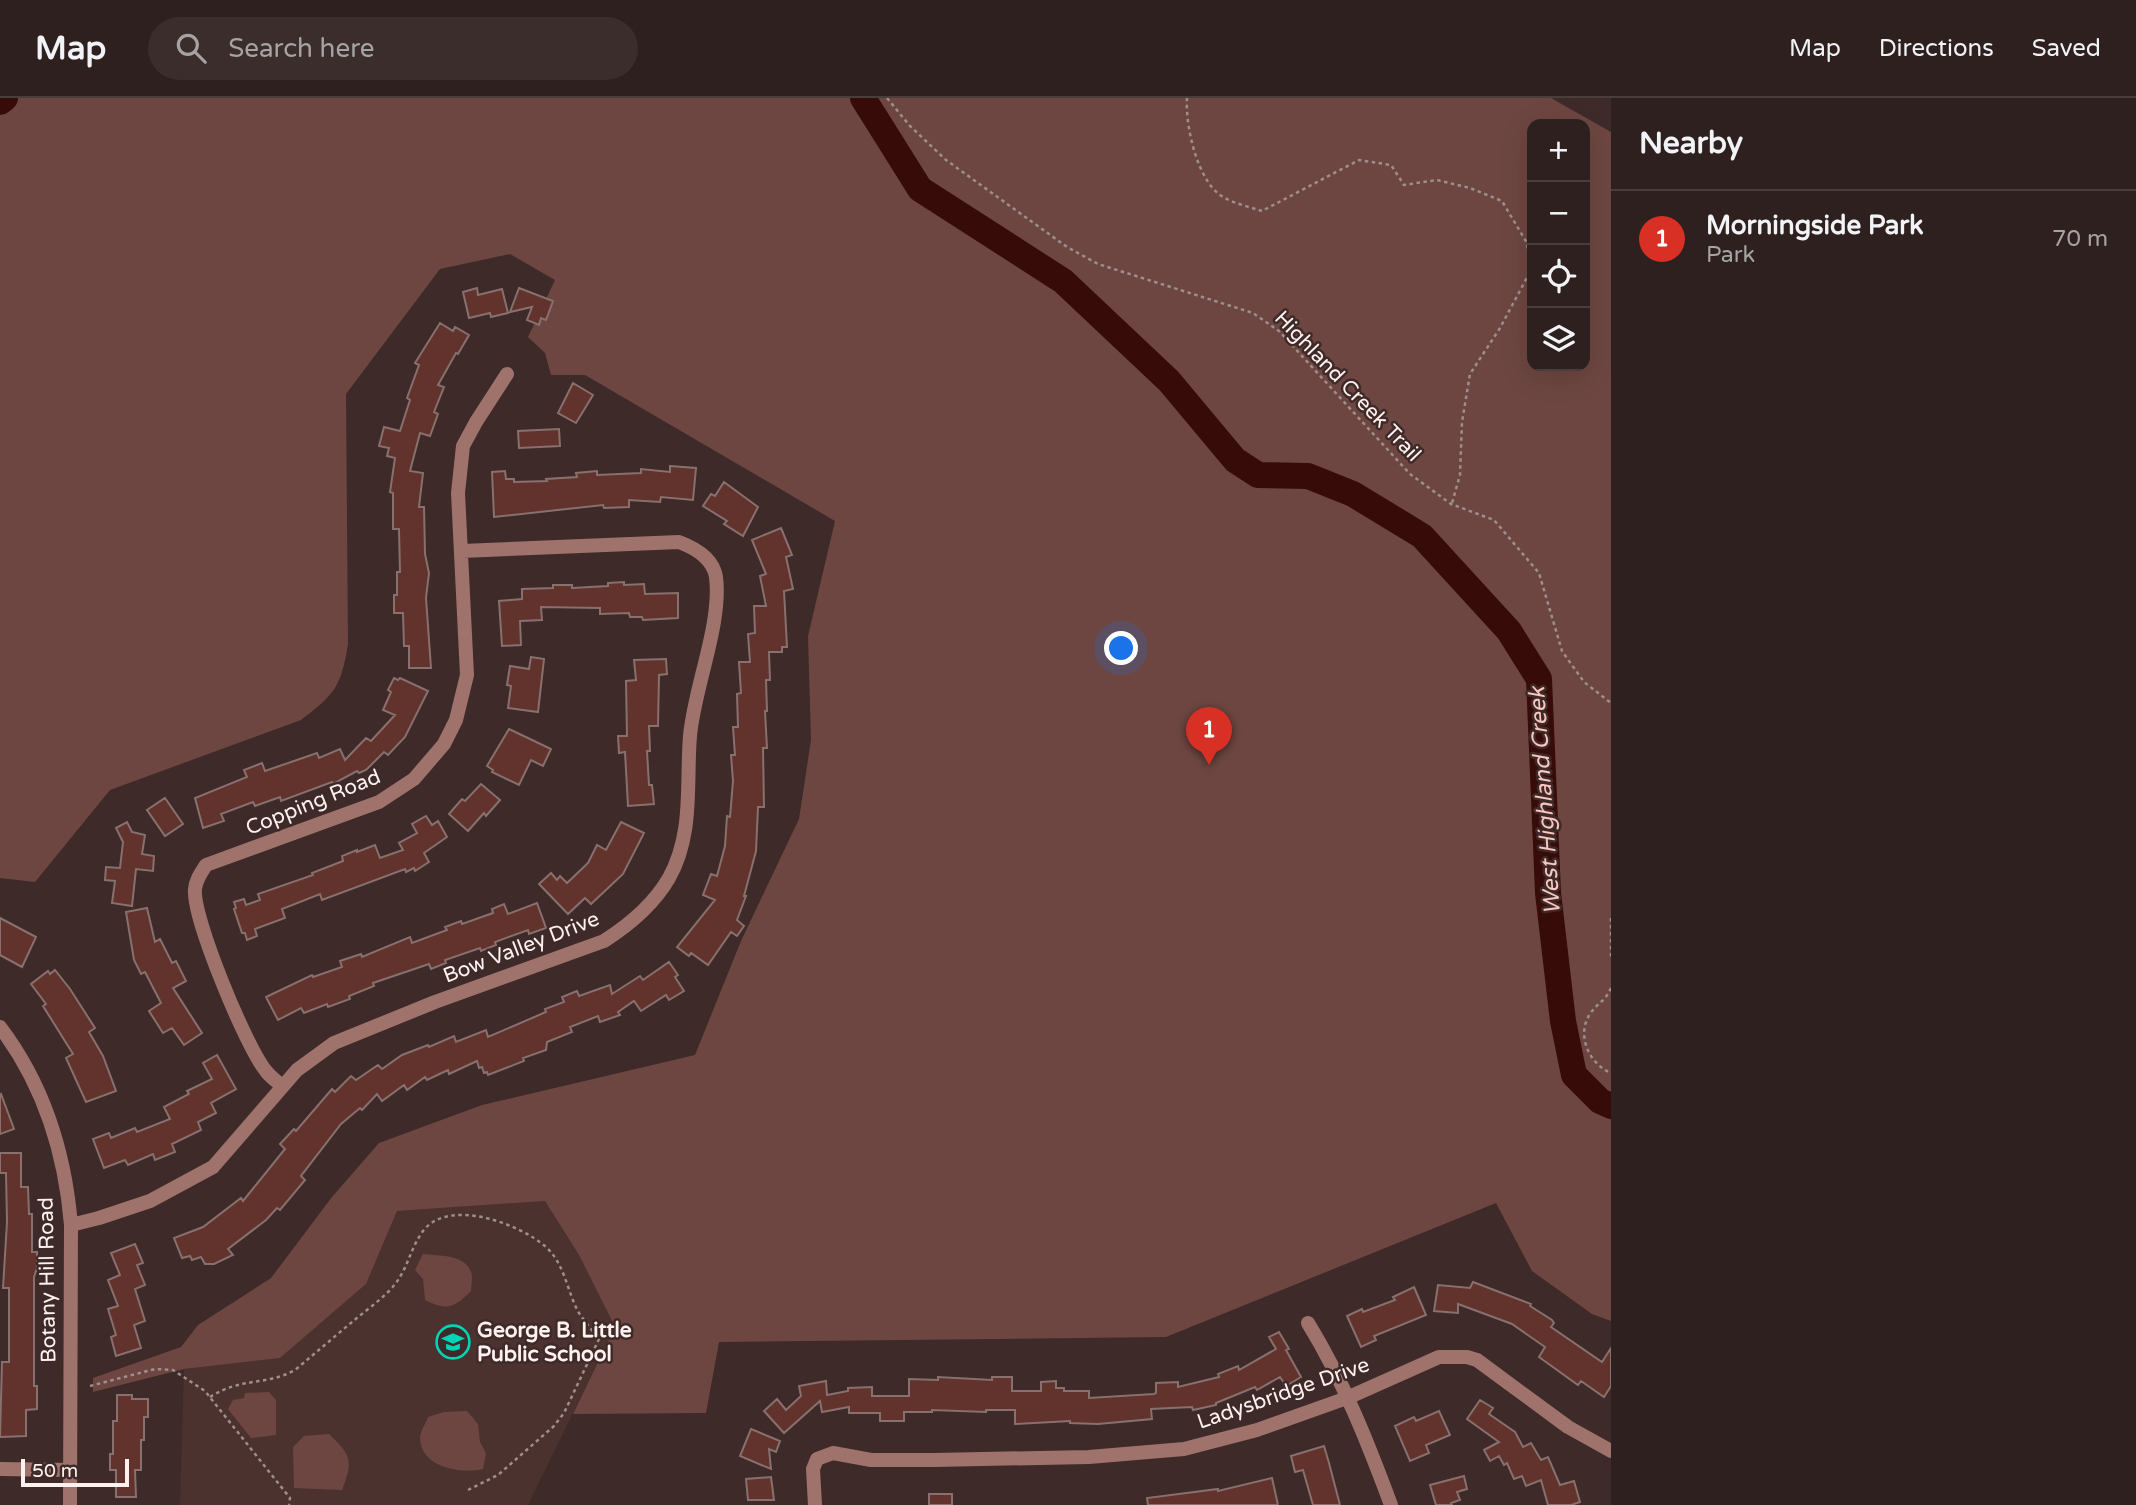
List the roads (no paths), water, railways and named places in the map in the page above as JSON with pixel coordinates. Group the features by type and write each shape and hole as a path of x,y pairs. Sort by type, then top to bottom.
{"street":[{"name":"Copping Road","path":"282,1086 264,1070 227,997 194,892 197,878 206,865 368,808 414,779 444,744 456,720 467,675 458,493 463,446 507,374"},
{"name":"Bow Valley Drive","path":"71,1225 150,1201 212,1167 282,1086 298,1070 334,1043 435,1002 604,941 622,930 643,910 669,877 689,811 690,735 716,602 716,576 711,564 693,547 679,542 462,551"},
{"name":"Botany Hill Road","path":"0,1027 29,1070 45,1104 66,1183 71,1225 70,1505"},
{"path":"1308,1322 1331,1360 1391,1505"},
{"name":"Ladysbridge Drive","path":"816,1505 813,1469 817,1459 833,1453 871,1460 934,1460 1089,1457 1184,1449 1257,1430 1347,1398 1439,1357 1467,1357 1477,1360 1568,1427 1611,1451"},
{"path":"0,1469 70,1470"}],"waterway":[{"path":"0,102 5,98"},
{"name":"West Highland Creek","path":"863,98 920,189 1063,281 1169,381 1235,460 1258,475 1308,476 1353,494 1422,536 1509,631 1539,679 1548,893 1563,1021 1574,1075 1600,1101 1611,1106"}],"place":[{"name":"Morningside Park","path":"1209,765"},
{"name":"George B. Little Public School","path":"453,1342"}]}
